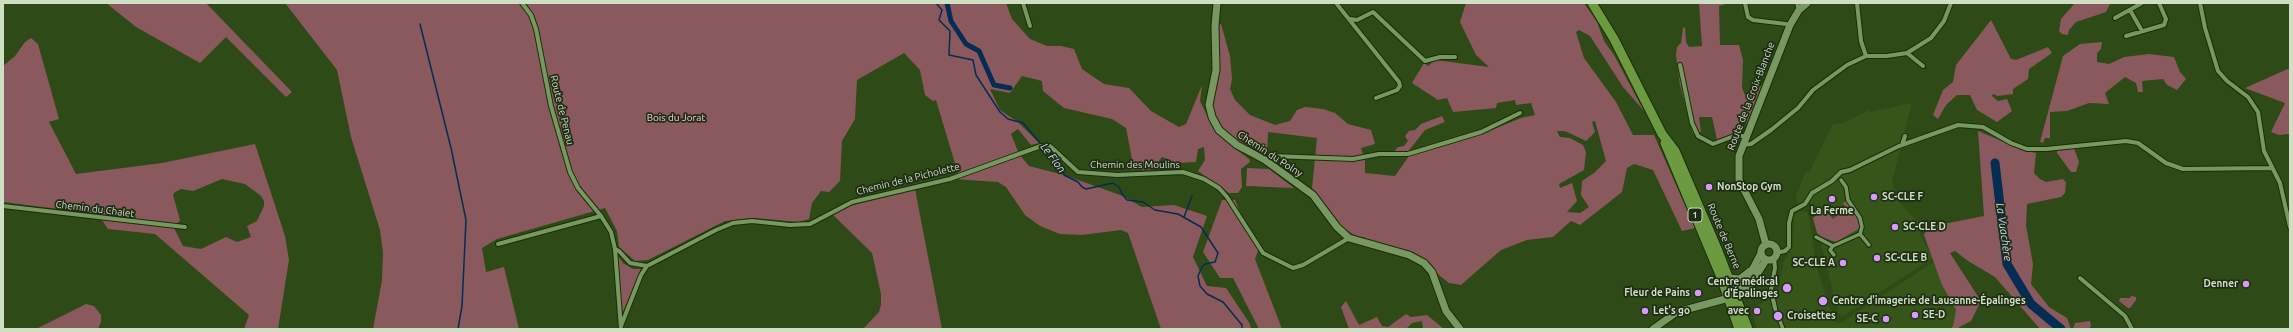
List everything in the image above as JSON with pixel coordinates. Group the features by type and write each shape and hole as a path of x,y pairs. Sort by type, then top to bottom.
{"main road":[{"name":"Route de Berne","path":"1592,3 1614,39 1662,134 1668,154 1748,329"},
{"name":"Route de Berne","path":"1662,134 1675,151 1729,278 1739,329"}],"street":[{"name":"Route de Penau","path":"522,3 531,15 536,29 551,106 570,172 578,188 601,216 611,232 615,249 620,329"},
{"path":"1023,3 1030,26"},
{"name":"Chemin du Polny","path":"1217,3 1214,26 1216,70 1209,99 1210,111 1219,130 1237,145 1265,160 1313,195 1337,227 1349,238"},
{"path":"1336,3 1400,85 1392,94 1376,98"},
{"path":"1745,3 1748,17 1753,20 1786,24"},
{"name":"Route de la Croix-Blanche","path":"1766,245 1759,219 1739,180 1738,162 1742,145 1787,31 1798,6 1807,3"},
{"path":"1857,3 1861,41 1866,56"},
{"path":"1742,145 1751,144 1768,132 1798,108 1813,90 1847,65 1866,56 1887,56 1907,53 1931,38 1944,21 1951,3"},
{"path":"2115,18 2142,3"},
{"path":"2126,36 2164,25 2166,22 2159,3"},
{"path":"2200,3 2205,28 2216,66 2224,78 2243,92 2256,107 2261,122 2264,151 2283,190 2290,227"},
{"path":"2130,10 2142,32"},
{"path":"1350,19 1357,20 1374,12 1425,61 1440,57 1455,57"},
{"path":"1907,53 1923,66"},
{"path":"1680,65 1692,123 1698,136 1713,144 1734,136 1746,136"},
{"path":"1265,160 1273,156 1353,159 1379,154 1408,154 1481,132 1520,113"},
{"path":"1653,329 1677,312 1745,293 1772,257 1785,251 1789,247 1789,223 1794,210 1805,204 1812,193 1832,181 1841,172 1850,170 1902,145 1954,126 1970,125 1987,129 2010,143 2027,149 2046,149 2126,141 2138,143 2166,163 2183,169 2272,168"},
{"path":"1902,145 1904,136"},
{"name":"Chemin de la Picholette","path":"647,266 716,230 734,223 752,221 790,225 810,224 852,202 950,179 1041,146 1050,146"},
{"name":"Chemin des Moulins","path":"1050,146 1078,172 1117,175 1183,172 1204,179 1219,188 1227,197 1264,253 1293,268 1304,265 1349,238"},
{"path":"1841,180 1846,187 1851,205 1860,218 1862,227 1860,234"},
{"name":"Chemin du Chalet","path":"3,206 185,226"},
{"path":"498,244 601,216"},
{"path":"1860,234 1869,245"},
{"path":"1834,255 1830,250 1833,246 1860,234"},
{"path":"1816,237 1833,246"},
{"path":"1349,238 1409,255 1424,263 1435,280 1446,311 1460,329"},
{"path":"1732,296 1754,269 1761,252 1766,245 1772,246 1772,257 1775,268 1771,290 1774,308 1783,329"},
{"path":"615,249 619,251 630,263 647,266 641,275 620,329"},
{"path":"1761,252 1772,257"},
{"path":"1729,278 1740,279 1754,269"},
{"path":"2080,278 2125,316 2132,329"}],"shaded area":[{"path":"1912,103 1892,182 1899,202 1918,222 1920,235 1933,258 1843,316 1838,313 1811,203 1805,202 1798,205 1796,196 1806,171 1809,173 1832,125 1843,123 1869,110 1870,112"},
{"path":"1800,211 1807,212 1809,216 1816,265 1834,321 1839,324 1935,261 1942,285 1956,310 1953,326 1950,329 1757,329 1751,308 1777,296 1784,260 1793,247 1794,216"}],"green space":[{"path":"106,3 206,3 292,92 286,97 226,37 200,63 136,27"},
{"name":"Bois du Jorat","path":"285,3 1006,3 1012,19 1030,39 1047,46 1061,46 1074,49 1082,69 1104,84 1129,88 1151,111 1179,127 1186,124 1202,85 1200,101 1214,130 1224,140 1249,159 1250,162 1241,169 1242,187 1238,193 1229,193 1198,171 1205,160 1204,147 1198,149 1196,162 1176,163 1162,157 1159,161 1170,169 1129,170 1132,159 1126,128 1112,119 1064,108 1043,91 1042,81 1022,76 1010,93 990,89 1000,110 1018,122 1039,143 1031,145 1018,129 1011,134 1019,154 1029,166 1064,175 1123,196 1142,207 1174,205 1207,216 1193,257 1207,286 1226,288 1250,324 1251,329 1161,329 1128,233 1121,230 1082,235 1060,234 1040,226 1025,215 1006,187 998,182 953,179 959,177 936,100 933,101 925,95 920,70 904,53 857,80 855,119 842,141 840,181 829,192 821,191 812,203 809,219 799,222 754,218 725,221 648,260 635,261 619,247 617,231 605,208 497,239 482,248 486,272 504,267 519,329 373,329 382,280 383,253 380,230 351,137 337,70"},
{"path":"1466,3 1584,3 1597,22 1604,41 1614,55 1644,111 1623,87 1590,36 1579,30 1576,32 1584,58 1616,102 1633,135 1654,135 1695,228 1682,231 1653,170 1634,164 1627,168 1622,192 1580,225 1571,221 1553,237 1527,240 1501,250 1461,285 1449,283 1420,260 1365,242 1366,238 1354,235 1342,227 1312,188 1317,138 1268,132 1267,154 1254,151 1239,143 1219,124 1212,106 1218,25 1221,24 1230,56 1232,79 1230,89 1235,100 1250,115 1275,125 1290,121 1297,110 1305,107 1323,109 1335,113 1348,124 1371,130 1375,144 1361,148 1365,161 1365,173 1395,176 1409,156 1474,137 1521,118 1535,115 1531,103 1516,105 1515,100 1497,103 1496,108 1453,112 1447,98 1438,100 1412,83 1424,63 1428,66 1435,60 1489,67 1476,55 1460,22","holes":["1595,121 1606,161 1594,173 1582,181 1581,195 1589,207 1580,213 1567,212 1577,201 1572,183 1560,188 1559,184 1584,170 1586,152 1583,145 1570,138 1560,137 1557,131 1565,131 1586,141 1595,132 1592,122"]},
{"path":"1699,3 1729,3 1719,6 1720,45 1739,45 1743,60 1742,88 1745,95 1762,85 1747,123 1740,121 1734,135 1717,140 1712,117 1699,117 1701,132 1693,134 1680,85 1676,55 1677,47 1681,43 1683,28 1685,27 1686,42 1689,47 1702,46"},
{"path":"2075,3 2110,4 2106,12 2076,22 2069,30 2068,35 2062,34 2059,31 2061,19"},
{"path":"1991,20 2011,59 2016,60 2048,47 2052,53 2029,69 2028,79 2013,89 2013,94 1998,96 1993,94 1992,96 1998,101 2007,99 2012,111 1997,122 1977,110 1970,95 1957,95 1946,105 1938,119 1933,115 1943,90 1953,82 1956,65"},
{"path":"31,38 38,44 59,119 49,122 76,174 162,163 255,144 285,236 289,260 278,329 244,329 249,315 155,234 108,229 98,214 3,202 3,66 15,56 25,42","holes":["222,179 245,184 261,196 264,201 264,206 257,221 247,226 251,237 237,242 226,237 201,249 183,246 174,228 180,220 173,195 175,192 181,189 193,191"]},
{"path":"2102,42 2101,49 2097,53 2097,62 2109,64 2124,57 2149,54 2174,57 2180,72 2186,79 2177,90 2167,85 2163,79 2142,81 2143,92 2138,92 2136,83 2125,77 2105,93 2109,104 2089,103 2067,111 2050,112 2050,138 2045,138 2043,143 2040,142 2063,56 2080,44"},
{"path":"2290,68 2290,132 2289,134 2279,135 2271,132 2285,103 2245,88"},
{"path":"1442,116 1445,122 1425,130 1407,153 1393,153 1398,147 1404,146 1408,141 1405,136 1409,131 1415,130 1421,124"},
{"path":"1978,131 2023,150 2036,153 2034,173 2040,179 2046,182 2063,179 2066,182 2065,193 2061,197 2027,204 2026,226 2033,264 2031,284 2049,307 2067,318 2071,329 2040,329 1995,277 1968,261 1955,251 1950,253 1981,301 1971,321 1956,329 1950,329 1953,326 1956,310 1942,285 1924,235 1928,227 1984,216"},
{"path":"2074,148 2079,162 2076,172 2071,172 2057,153 2057,150"},
{"path":"1247,168 1269,169 1294,188 1246,186"},
{"path":"915,189 942,329 863,329 879,312 881,305 881,294 872,253 832,214 838,209"},
{"path":"1222,200 1235,200 1247,230 1259,248 1255,259 1282,329 1259,329 1233,278 1220,278 1203,252"},
{"path":"1846,201 1856,215 1860,228 1836,242 1822,237 1817,233 1813,218 1824,209 1833,219 1846,208 1843,203"},
{"path":"618,256 623,263 633,269 641,269 622,314"},
{"path":"2131,296 2136,297 2136,300 2130,308 2119,301 2120,298 2130,298"},
{"path":"1346,301 1359,325 1377,317 1382,326 1388,327 1406,314 1411,317 1427,315 1444,329 1423,329 1422,321 1412,323 1406,329 1349,329 1341,307"},
{"path":"86,304 94,306 101,315 101,322 98,329 36,329"},
{"path":"2090,321 2091,326 2089,329 2073,329 2075,323"}],"waterway":[{"name":"Le Flon","path":"936,3 942,10 939,20 950,31 949,55 973,60 976,75 1000,112 1008,119 1023,123 1042,145"},
{"path":"947,3 951,21 966,44 979,51 994,85 1010,88"},
{"path":"420,24 451,148 466,220 462,306 458,329"},
{"name":"Le Flon","path":"1045,147 1054,156 1064,175 1078,182 1082,187 1086,189 1113,183 1119,187 1127,200 1143,202 1155,210 1178,214 1201,227 1218,253 1215,262 1205,264 1202,267 1198,276 1200,286 1207,294 1223,302 1242,325 1242,329"},
{"name":"La Vuachère","path":"1995,163 2007,264 2031,304 2061,329"},
{"path":"1184,217 1192,196"}],"place":[{"name":"NonStop Gym","path":"1709,187"},
{"name":"SC-CLE F","path":"1874,197"},
{"name":"La Ferme","path":"1832,199"},
{"name":"SC-CLE D","path":"1895,227"},
{"name":"SC-CLE B","path":"1877,258"},
{"name":"SC-CLE A","path":"1843,263"},
{"name":"Denner","path":"2246,284"},
{"name":"Centre médical d'Épalinges","path":"1787,288"},
{"name":"Fleur de Pains","path":"1698,293"},
{"name":"Centre d'imagerie de Lausanne-Épalinges","path":"1823,301"},
{"name":"Let's go","path":"1645,311"},
{"name":"avec","path":"1757,311"},
{"name":"SE-D","path":"1915,315"},
{"name":"Croisettes","path":"1778,316"},
{"name":"SE-C","path":"1886,319"}]}
